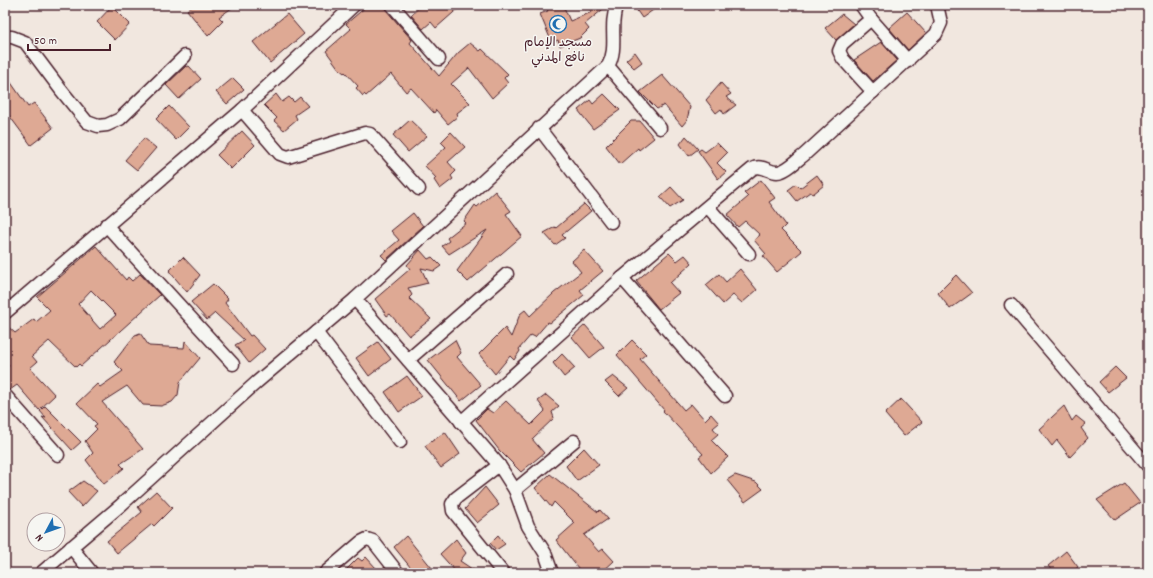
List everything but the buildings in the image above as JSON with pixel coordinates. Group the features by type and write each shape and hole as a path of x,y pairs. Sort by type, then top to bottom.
{"street":[{"path":"5,313 242,110 354,5"},
{"path":"392,5 439,59"},
{"path":"41,573 121,506 252,387 355,299 608,66 613,58 612,20 616,5"},
{"path":"861,5 871,19 908,61"},
{"path":"461,422 622,278 752,169 762,167 777,172 783,171 804,155 908,61 939,30 942,23 937,5"},
{"path":"871,19 842,44 839,51 843,59 873,92"},
{"path":"5,38 12,37 26,42 61,90 87,122 98,126 107,126 120,119 185,56"},
{"path":"608,66 660,128"},
{"path":"242,110 280,154 288,157 365,133 370,134 419,189"},
{"path":"539,128 611,222"},
{"path":"708,207 749,254"},
{"path":"106,225 233,364"},
{"path":"408,360 507,274"},
{"path":"622,278 724,396"},
{"path":"355,299 499,465 514,490 528,526 545,553 552,573"},
{"path":"1011,305 1148,466"},
{"path":"316,332 400,442"},
{"path":"5,395 58,455"},
{"path":"514,490 574,441"},
{"path":"499,465 456,498 452,504 453,511 461,522 503,573"},
{"path":"325,573 361,542 367,539 373,541 398,573"},
{"path":"71,547 92,573"}],"place":[{"name":"مسجد الإمام نافع المدني","path":"558,24"}]}
